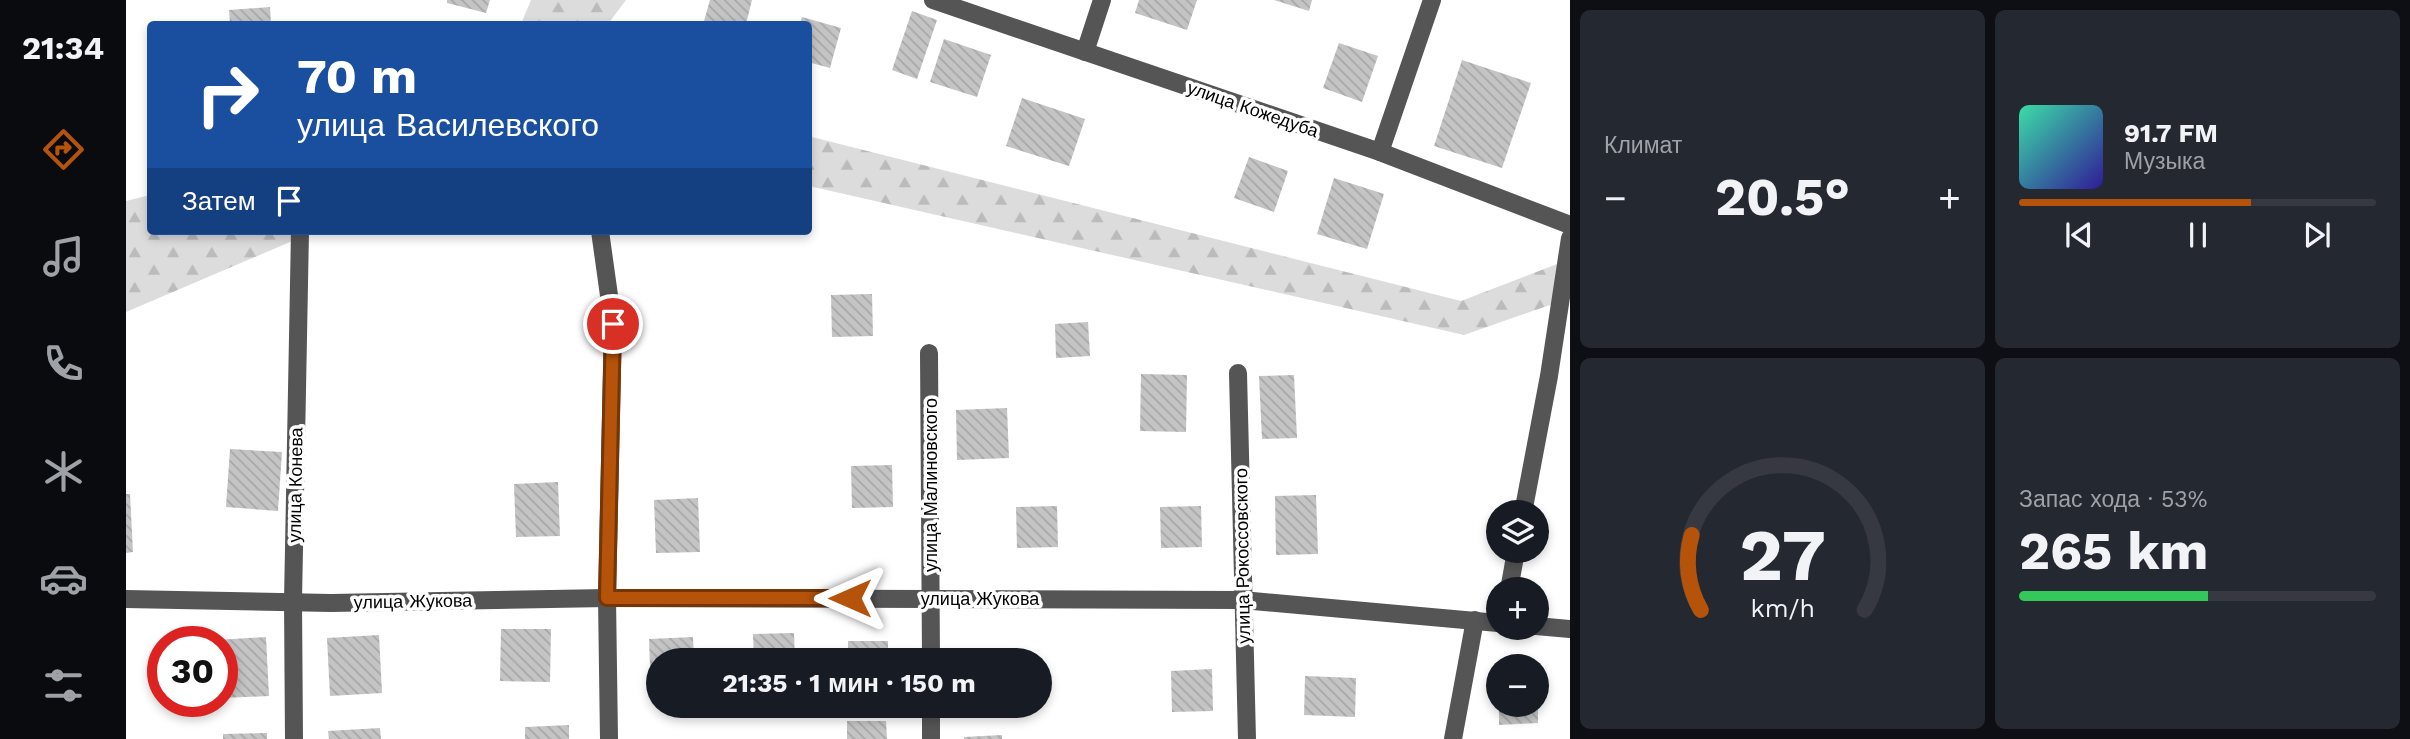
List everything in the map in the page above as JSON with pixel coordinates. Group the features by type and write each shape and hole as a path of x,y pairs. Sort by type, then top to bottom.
{"street":[{"name":"улица Кожедуба","path":"933,0 1380,152 1570,225"},
{"path":"1085,52 1102,0"},
{"path":"1380,152 1432,0"},
{"name":"улица Конева","path":"294,739 293,601 300,235"},
{"path":"601,235 613,324 607,598 609,739"},
{"path":"1525,500 1549,376 1570,238"},
{"name":"улица Малиновского","path":"929,353 931,648"},
{"name":"улица Рокоссовского","path":"1238,373 1247,739"},
{"name":"улица Жукова","path":"126,599 331,603 607,598 1242,600 1486,621"},
{"path":"1453,739 1475,620"},
{"path":"1549,627 1570,629"},
{"path":"930,739 931,718"}],"green space":[{"path":"531,0 626,0 610,21 522,21"},
{"path":"812,137 1461,301 1570,259 1570,298 1464,335 812,187"},
{"path":"147,196 147,235 307,235 126,312 126,201"}],"building":[{"path":"447,0 490,0 486,13 447,3"},
{"path":"710,0 752,0 747,21 704,21"},
{"path":"1139,0 1197,0 1187,30 1135,13"},
{"path":"1274,0 1312,0 1309,11"},
{"path":"270,7 271,21 230,21 229,10"},
{"path":"912,11 937,20 917,79 892,70"},
{"path":"802,17 841,28 830,68 812,63 812,21 801,21"},
{"path":"944,39 991,55 977,97 930,82"},
{"path":"1339,43 1378,56 1362,102 1323,88"},
{"path":"1462,60 1531,83 1502,168 1434,146"},
{"path":"1022,98 1085,119 1069,166 1006,146"},
{"path":"1249,157 1288,171 1274,212 1234,198"},
{"path":"1334,178 1384,194 1367,249 1317,234"},
{"path":"872,294 873,336 832,337 831,295"},
{"path":"1088,322 1090,356 1056,358 1055,324"},
{"path":"1141,374 1187,375 1186,432 1140,431"},
{"path":"1294,375 1297,438 1262,439 1259,376"},
{"path":"1007,408 1009,458 957,460 956,410"},
{"path":"230,449 282,452 278,511 226,507"},
{"path":"892,465 893,507 852,508 851,466"},
{"path":"558,482 560,536 516,537 514,484"},
{"path":"126,494 130,494 133,552 126,553"},
{"path":"1316,495 1318,554 1276,555 1275,496"},
{"path":"698,498 700,552 656,553 654,500"},
{"path":"1057,506 1058,547 1017,548 1016,507"},
{"path":"1201,506 1202,547 1161,548 1160,507"},
{"path":"501,629 551,629 550,682 500,681"},
{"path":"794,633 795,648 754,648 753,634"},
{"path":"379,635 382,693 330,696 327,638"},
{"path":"266,637 269,696 238,697 238,639"},
{"path":"693,637 693,648 649,648 649,639"},
{"path":"848,641 888,641 888,648 848,648"},
{"path":"1212,669 1213,711 1172,712 1171,671"},
{"path":"1305,676 1356,678 1355,717 1304,715"},
{"path":"1499,717 1538,717 1538,723 1499,725"},
{"path":"847,721 886,721 887,739 847,739"},
{"path":"569,725 569,739 525,739 525,727"},
{"path":"380,728 381,739 329,739 328,731"},
{"path":"267,733 267,739 223,739 223,734"},
{"path":"1002,735 1002,739 964,739 964,737"}],"route":[{"path":"613,324 607,598 850,598"}]}
